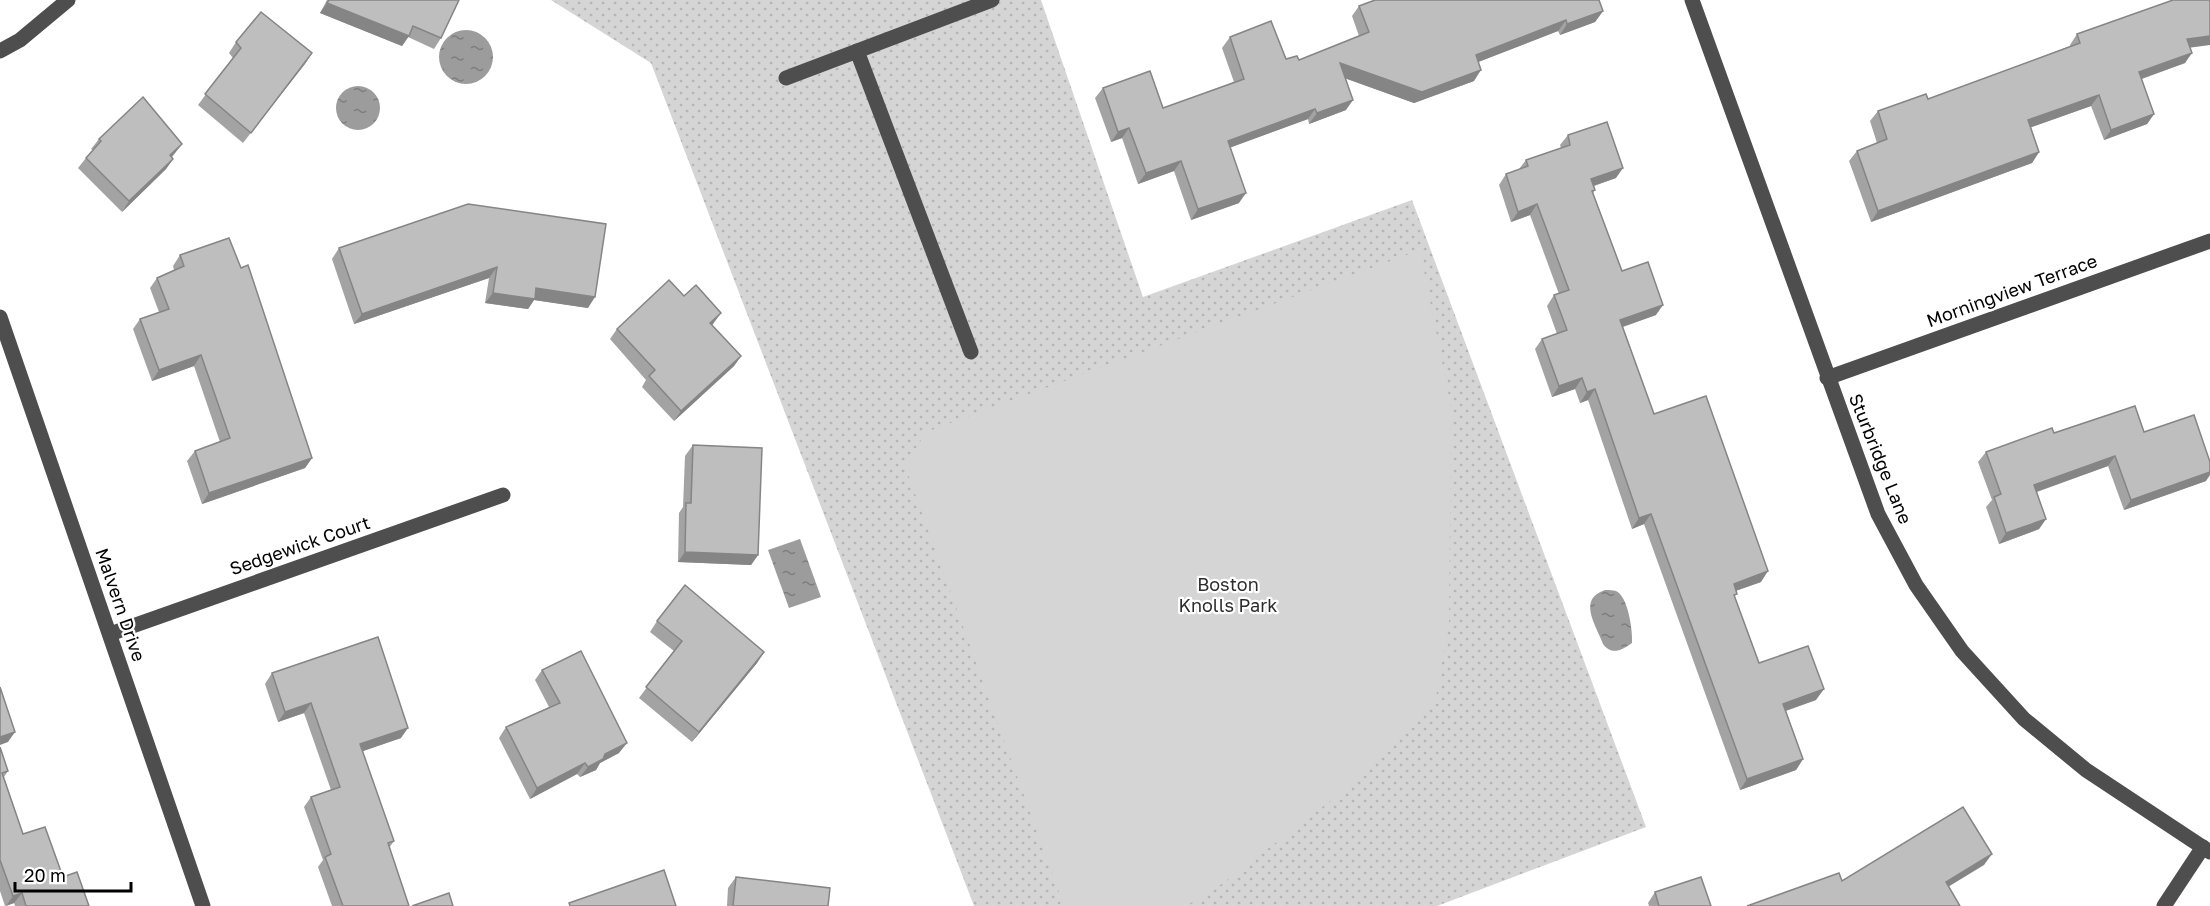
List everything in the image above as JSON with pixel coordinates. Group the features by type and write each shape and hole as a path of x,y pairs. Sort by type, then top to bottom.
{"street":[{"path":"0,51 20,40 68,0"},
{"path":"786,78 992,0"},
{"name":"Sturbridge Lane","path":"1692,0 1878,514 1916,585 1962,651 2024,719 2086,770 2206,850"},
{"path":"857,51 971,352"},
{"name":"Morningview Terrace","path":"1827,378 2210,242"},
{"name":"Malvern Drive","path":"0,317 203,906"},
{"name":"Sedgewick Court","path":"110,634 503,495"},
{"path":"2164,906 2206,850"}],"green space":[{"name":"Boston Knolls Park","path":"551,0 1041,0 1143,297 1412,200 1646,827 1437,906 974,906 651,63"},
{"path":"1420,250 1451,407 1449,623 1435,703 1342,792 1211,892 1185,906 1064,906 905,466 926,432"}],"water":[{"path":"466,30 485,38 493,57 485,76 466,84 447,76 439,57 447,38"},
{"path":"358,86 367,87 374,92 379,99 379,117 374,124 367,129 358,130 349,129 342,124 337,117 336,108 337,99 342,92 349,87"},
{"path":"800,539 821,597 789,608 768,550"},
{"path":"1605,590 1620,594 1627,606 1631,623 1632,643 1617,651 1606,648 1603,644 1591,613 1592,600"}],"building":[{"path":"329,0 459,0 441,38 413,26 409,36 327,3"},
{"path":"1375,0 1599,0 1603,11 1567,24 1566,20 1476,55 1481,70 1422,92 1340,63 1353,100 1317,113 1315,109 1228,141 1246,193 1198,209 1181,161 1146,173 1129,128 1118,132 1103,88 1150,71 1163,108 1244,79 1230,37 1271,21 1286,59 1297,56 1299,60 1369,32 1359,6"},
{"path":"2173,0 2210,0 2210,36 2187,39 2192,53 2139,72 2154,114 2111,130 2099,95 2028,120 2039,152 1878,211 1857,151 1887,139 1878,111 1926,94 1928,99 2080,43 2077,34"},
{"path":"261,12 312,53 251,133 205,94 241,48 236,42"},
{"path":"143,97 182,144 170,155 173,159 129,201 86,158 101,141 99,139"},
{"path":"1607,122 1623,168 1591,179 1595,190 1592,191 1622,271 1648,262 1663,305 1620,320 1654,414 1706,396 1768,571 1734,584 1737,594 1734,595 1759,663 1808,646 1824,689 1783,704 1803,759 1747,779 1651,514 1639,518 1595,389 1587,392 1582,378 1559,386 1542,339 1567,330 1554,295 1569,290 1537,204 1518,212 1506,174 1528,166 1526,160 1570,145 1568,135"},
{"path":"468,204 606,224 595,297 536,288 535,299 493,293 497,267 362,314 339,248"},
{"path":"229,238 241,268 248,265 312,458 209,493 195,451 230,438 201,355 159,370 140,319 169,309 157,278 184,266 180,255"},
{"path":"669,280 684,296 696,285 721,313 710,323 741,356 681,411 649,376 655,370 617,329"},
{"path":"2135,406 2144,432 2194,415 2210,462 2210,472 2131,500 2115,456 2034,485 2046,519 2006,533 1994,497 2001,494 1986,452 2052,428 2054,433"},
{"path":"693,445 762,448 758,555 685,552 686,503 691,503"},
{"path":"685,585 764,652 699,732 646,687 682,641 657,621"},
{"path":"378,637 408,728 360,744 394,841 388,843 409,906 343,906 325,857 331,854 311,797 340,787 311,703 285,712 272,673"},
{"path":"581,651 627,743 605,754 603,759 588,767 585,763 537,788 506,727 560,703 542,670"},
{"path":"0,687 15,732 0,737"},
{"path":"0,747 8,771 2,773 23,834 45,827 63,877 77,872 89,906 26,906 22,893 13,896 0,860"},
{"path":"1963,807 1992,854 1946,882 1960,906 1747,906 1839,873 1842,881"},
{"path":"664,870 676,906 570,906 569,903"},
{"path":"736,877 830,888 828,906 733,906"},
{"path":"1701,877 1711,906 1659,906 1655,892"},
{"path":"449,893 453,906 412,906"}]}
